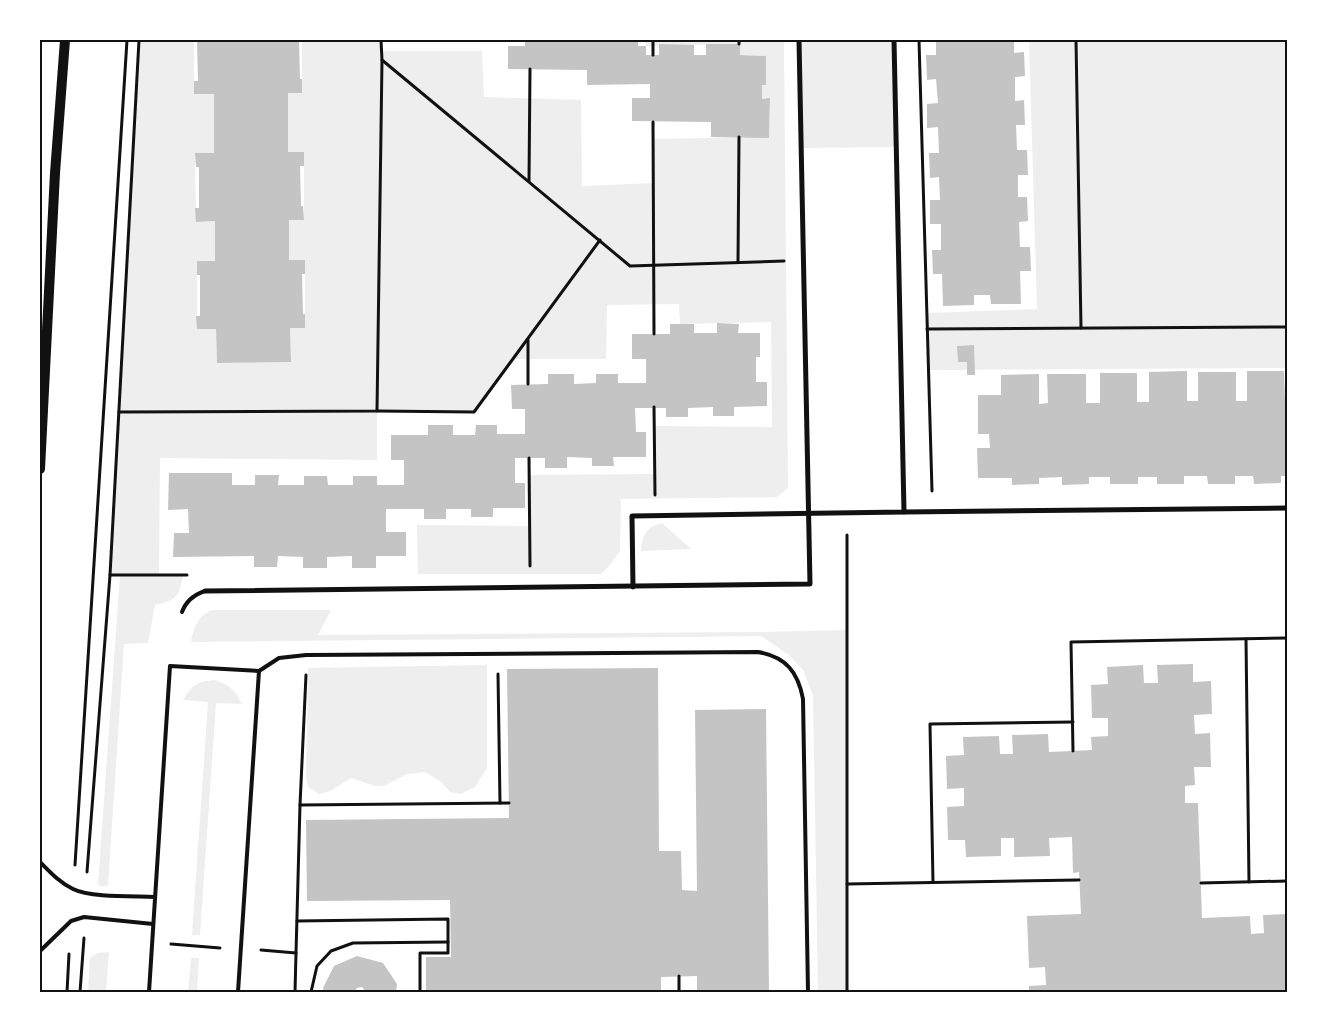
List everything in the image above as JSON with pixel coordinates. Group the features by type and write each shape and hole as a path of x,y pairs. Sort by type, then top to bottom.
{"main road":[{"path":"40,469 55,173 65,40"}],"street":[{"path":"205,592 810,584 800,40"},
{"path":"894,40 904,512"},
{"path":"633,586 632,516 1287,508"}],"lane":[{"path":"182,612 190,598 197,593 205,592"},
{"path":"149,992 170,666 259,671 279,658 306,655 758,652 780,658 793,671 800,685 803,699 808,992"},
{"path":"238,992 259,671"},
{"path":"40,862 54,876 73,889 86,894 155,898"},
{"path":"40,951 71,921 84,917 153,924"}],"path":[{"path":"73,889 126,40"},
{"path":"86,894 110,575 139,40"},
{"path":"377,411 381,40"},
{"path":"653,40 653,55"},
{"path":"919,40 932,512"},
{"path":"1076,40 1081,328"},
{"path":"382,60 630,266 787,261"},
{"path":"529,182 530,69"},
{"path":"653,122 654,334"},
{"path":"738,138 738,262"},
{"path":"119,412 474,412 600,240"},
{"path":"927,329 1287,327"},
{"path":"528,338 528,384"},
{"path":"654,407 655,498"},
{"path":"529,458 530,574"},
{"path":"846,513 847,992"},
{"path":"110,575 193,575"},
{"path":"1073,751 1071,642 1287,638"},
{"path":"1246,639 1248,882"},
{"path":"498,653 500,803"},
{"path":"295,992 306,655"},
{"path":"933,882 930,724 1072,722"},
{"path":"300,805 509,803"},
{"path":"847,884 1079,880"},
{"path":"1201,883 1287,881"},
{"path":"80,992 84,917"},
{"path":"297,920 448,919 448,953 420,953 420,992"},
{"path":"67,992 71,921"},
{"path":"312,992 317,966 331,951 353,943 448,942"},
{"path":"257,950 296,953"},
{"path":"679,976 679,992"}],"shaded area":[{"path":"139,40 194,40 194,94 214,94 214,153 195,154 196,222 215,221 215,261 197,261 197,329 216,329 217,363 291,362 290,328 305,328 305,260 289,260 289,220 304,220 304,152 288,152 288,93 302,93 302,40 381,40 382,51 482,51 484,97 581,100 582,186 653,183 653,139 769,137 770,99 762,99 762,85 766,84 766,56 740,55 739,44 646,46 646,40 784,40 788,488 777,497 621,499 620,551 601,574 418,574 417,525 530,526 529,475 654,474 654,426 772,427 771,322 680,324 679,304 607,305 606,359 513,359 474,412 377,411 377,460 160,458 159,574 183,575 176,596 155,605 148,643 124,644 108,885 103,887 98,885 120,575 110,575"},
{"path":"800,40 895,40 898,147 803,148"},
{"path":"1029,40 1287,40 1287,368 929,370 927,313 1037,309"},
{"path":"662,523 691,549 641,551 646,532 653,526"},
{"path":"212,610 331,610 318,635 846,630 846,992 818,992 813,695 803,670 789,655 761,636 191,642 197,623"},
{"path":"487,665 487,768 475,787 461,794 450,792 440,781 425,772 407,774 384,786 375,786 351,778 330,791 319,794 308,787 306,776 308,668"},
{"path":"214,680 231,688 242,704 216,703 200,935 192,935 208,702 183,700 196,685"},
{"path":"109,952 106,992 88,992 90,958 98,953"},
{"path":"191,958 199,958 197,992 188,992"}],"building":[{"path":"197,40 299,40 302,93 288,93 288,152 304,152 304,166 300,166 301,206 303,206 304,220 289,220 289,260 305,260 305,274 302,274 305,328 290,328 291,362 217,363 216,329 197,329 196,316 200,316 200,275 197,275 197,261 215,261 215,221 196,222 195,208 199,208 199,167 196,167 195,153 214,153 214,94 194,94 194,81 198,81"},
{"path":"525,40 638,40 638,46 646,46 646,55 659,55 659,44 694,45 694,55 706,55 706,44 740,44 740,55 766,56 766,85 762,85 762,99 770,98 769,138 711,137 711,122 632,121 632,98 650,98 650,84 587,85 587,70 508,69 508,46 525,46"},
{"path":"936,40 1014,40 1014,53 1024,52 1025,76 1015,77 1015,101 1024,100 1025,125 1016,125 1017,150 1027,150 1028,175 1018,175 1018,197 1027,197 1028,221 1019,222 1020,247 1030,247 1031,271 1020,271 1021,304 991,304 990,295 974,295 974,305 943,306 942,274 933,274 932,250 941,250 941,224 930,224 930,200 940,200 939,177 930,178 929,153 939,153 938,127 927,128 927,104 938,103 936,79 927,80 926,55 936,55"},
{"path":"717,323 739,324 738,333 760,333 760,357 756,357 756,382 767,382 767,406 734,407 734,416 713,416 713,407 688,408 688,417 666,417 666,408 635,408 636,432 646,432 646,457 613,457 614,466 592,466 592,458 567,457 567,468 545,468 545,458 515,458 515,483 525,483 525,508 493,508 493,517 471,517 471,509 446,509 446,519 424,519 424,509 386,509 386,532 406,532 406,556 376,556 376,568 352,568 352,556 327,557 327,568 303,568 303,557 278,556 277,567 254,567 254,556 173,557 174,533 189,533 188,509 168,510 169,473 232,473 232,485 255,485 255,475 279,475 278,485 304,485 304,476 327,476 328,485 353,485 353,476 377,476 377,485 404,485 404,460 391,460 391,435 428,435 428,425 453,425 453,435 475,435 476,425 497,425 497,434 525,434 525,409 512,409 511,385 548,384 548,374 574,374 574,384 596,383 596,374 618,374 618,383 646,383 646,359 632,359 632,334 670,334 670,324 694,324 694,333 717,333"},
{"path":"974,345 975,375 967,375 967,362 958,362 957,346"},
{"path":"1187,371 1187,401 1198,401 1198,372 1236,372 1236,401 1247,401 1247,371 1284,371 1285,401 1287,401 1287,476 1281,476 1281,483 1254,484 1253,476 1235,476 1235,484 1208,484 1207,476 1184,476 1184,484 1157,484 1157,477 1138,477 1138,484 1110,484 1110,477 1089,477 1089,484 1062,485 1062,477 1039,478 1039,484 1012,485 1012,478 978,478 977,448 990,448 989,434 978,434 978,395 1001,395 1001,375 1039,374 1039,404 1048,403 1047,374 1086,374 1086,403 1100,403 1100,373 1137,373 1137,402 1149,402 1149,372"},
{"path":"1193,664 1193,682 1211,681 1212,714 1194,715 1195,734 1210,733 1211,767 1194,767 1195,785 1185,786 1185,803 1198,803 1202,918 1250,916 1251,934 1264,933 1263,915 1287,914 1287,992 1029,992 1029,986 1046,985 1045,967 1029,968 1027,916 1081,914 1079,872 1073,873 1072,837 1049,838 1050,856 1014,857 1014,838 1001,838 1001,856 966,857 965,840 948,840 947,807 964,806 964,788 947,789 946,756 964,755 963,737 999,736 1000,754 1013,754 1012,735 1048,734 1049,752 1092,750 1091,737 1108,736 1108,718 1092,718 1091,685 1108,684 1107,667 1143,665 1144,683 1158,683 1157,665"},
{"path":"658,668 659,851 681,851 682,890 697,891 695,710 766,709 769,992 697,992 697,976 661,977 661,992 426,992 426,957 451,957 450,900 307,901 306,820 509,818 507,669"},
{"path":"357,956 383,963 397,984 396,992 366,992 362,987 357,988 354,992 324,992 323,988 334,966"}]}
